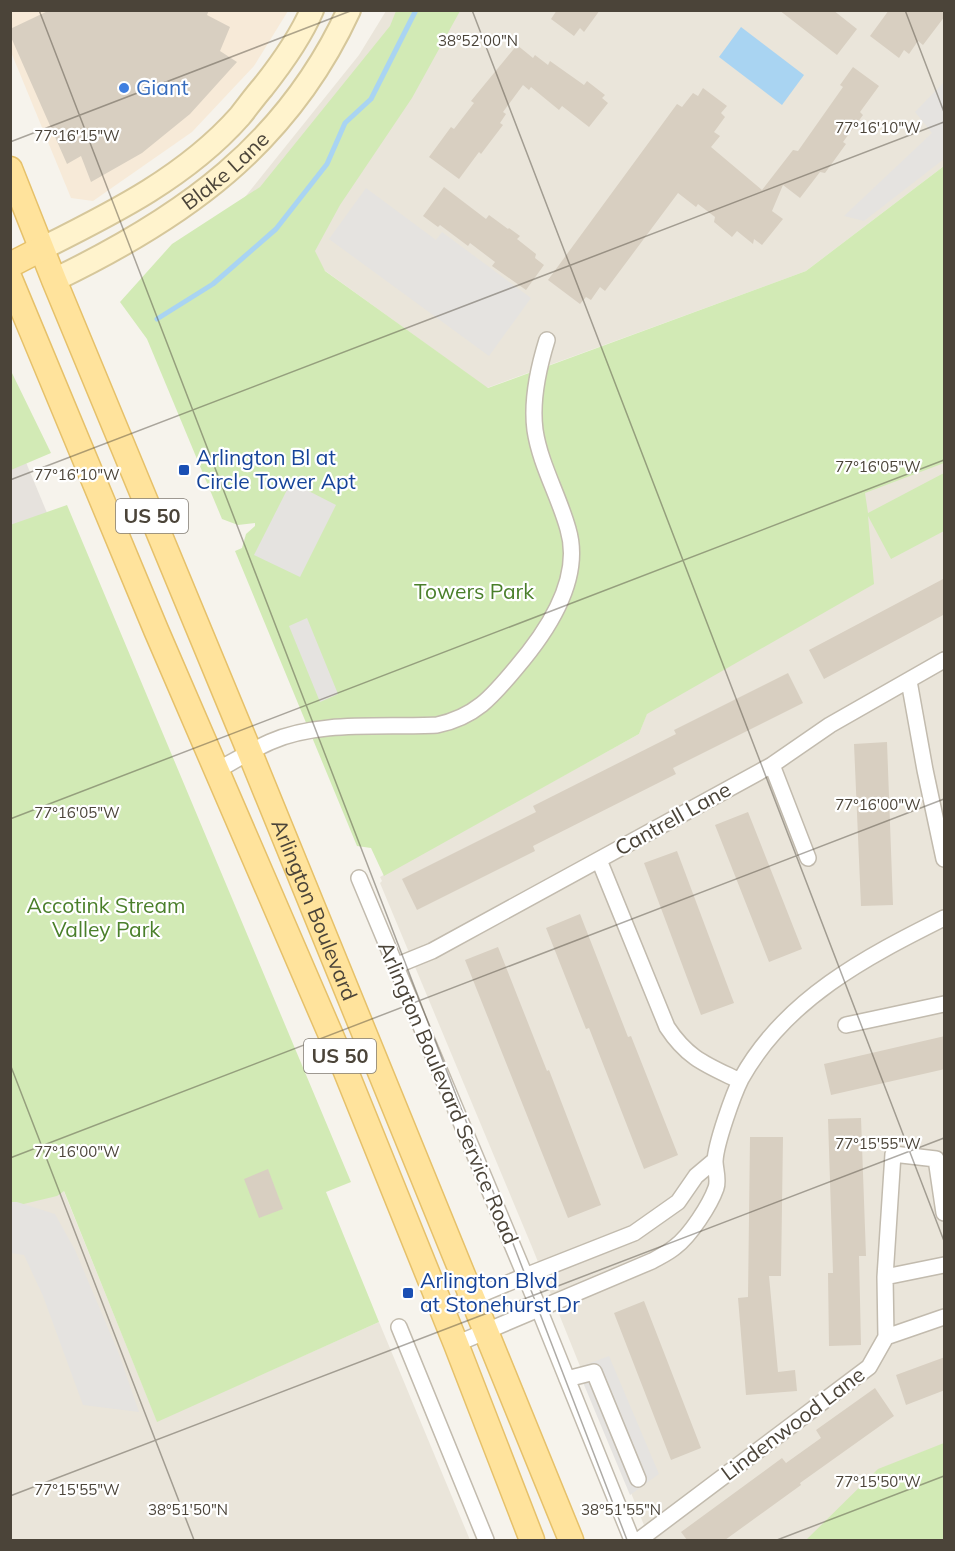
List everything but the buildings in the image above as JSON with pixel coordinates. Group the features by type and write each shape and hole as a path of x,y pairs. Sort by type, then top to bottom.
{"main road":[{"name":"Blake Lane","path":"10,265 112,214 146,194 170,178 220,136 241,115 275,71 293,45 312,10"},
{"name":"Blake Lane","path":"54,280 139,236 223,177 274,125 301,92 325,56 349,10"},
{"name":"US 50","path":"10,169 54,280"},
{"path":"13,292 54,280"},
{"name":"Arlington Boulevard","path":"54,280 571,1540"},
{"name":"Arlington Boulevard","path":"13,292 336,1047 532,1540"}],"street":[{"path":"216,771 271,741 302,732 449,723 467,716 481,706 519,665 559,606 571,565 569,530 543,458 536,430 535,388 547,340"},
{"name":"Cantrell Lane","path":"395,966 432,951 772,765 830,724 945,660"},
{"path":"909,681 944,856"},
{"path":"772,765 808,858"},
{"path":"599,860 667,1027 680,1046 694,1058 740,1081"},
{"name":"Arlington Boulevard Service Road","path":"359,879 539,1309 632,1540"},
{"path":"456,1344 652,1261 676,1246 694,1226 717,1186 715,1160 727,1116 740,1081 755,1055 801,1004 827,985 945,918"},
{"path":"846,1025 945,1004"},
{"path":"945,1213 936,1158 893,1154 885,1277 886,1337 945,1317"},
{"path":"442,1310 634,1233 678,1202 696,1176 715,1160"},
{"path":"885,1277 945,1265"},
{"path":"399,1327 486,1540"},
{"name":"Lindenwood Lane","path":"639,1540 869,1367 886,1337"},
{"path":"567,1379 594,1372 638,1479"}],"shaded area":[{"name":"Giant","path":"10,11 288,11 254,66 192,132 93,201 71,198 11,52"},
{"path":"386,11 944,11 944,166 806,271 487,388 237,207 359,55"},
{"path":"944,82 944,159 864,221 844,216 932,133 915,112"},
{"path":"366,188 436,240 442,232 531,298 489,356 329,239"},
{"path":"944,422 944,1540 650,1540 532,1247 380,883 382,881 380,877 639,734 665,666"},
{"path":"10,424 50,520 10,536"},
{"path":"291,482 336,505 300,577 254,555"},
{"path":"307,618 338,694 320,702 289,626"},
{"path":"17,1076 157,1421 379,1322 470,1540 11,1540 10,1079"},
{"path":"11,1202 55,1214 75,1250 119,1354 139,1412 83,1405 43,1296 24,1255 11,1253"},
{"path":"609,1356 659,1474 630,1495 577,1368"}],"green space":[{"name":"Towers Park","path":"396,11 460,11 412,98 340,205 315,251 325,271 488,388 806,271 944,166 944,463 865,493 868,513 944,473 944,531 891,559 868,516 874,584 647,714 639,734 384,876 371,848 357,846 235,551 242,548 246,534 255,526 255,523 238,525 222,519 147,339 120,302 172,244 260,187 390,26"},
{"path":"10,371 51,453 11,470"},
{"name":"Accotink Stream Valley Park","path":"67,505 351,1182 326,1192 379,1322 157,1422 64,1191 57,1196 11,1207 10,525"},
{"path":"944,1443 944,1540 806,1540 878,1469"}],"water":[{"path":"741,27 804,75 782,105 719,57"}],"waterway":[{"path":"157,319 213,284 276,229 327,164 345,123 371,99 416,10"}],"place":[{"name":"Giant","path":"124,88"},
{"name":"Arlington Bl at Circle Tower Apt","path":"184,470"},
{"name":"Arlington Blvd at Stonehurst Dr","path":"408,1293"}]}
